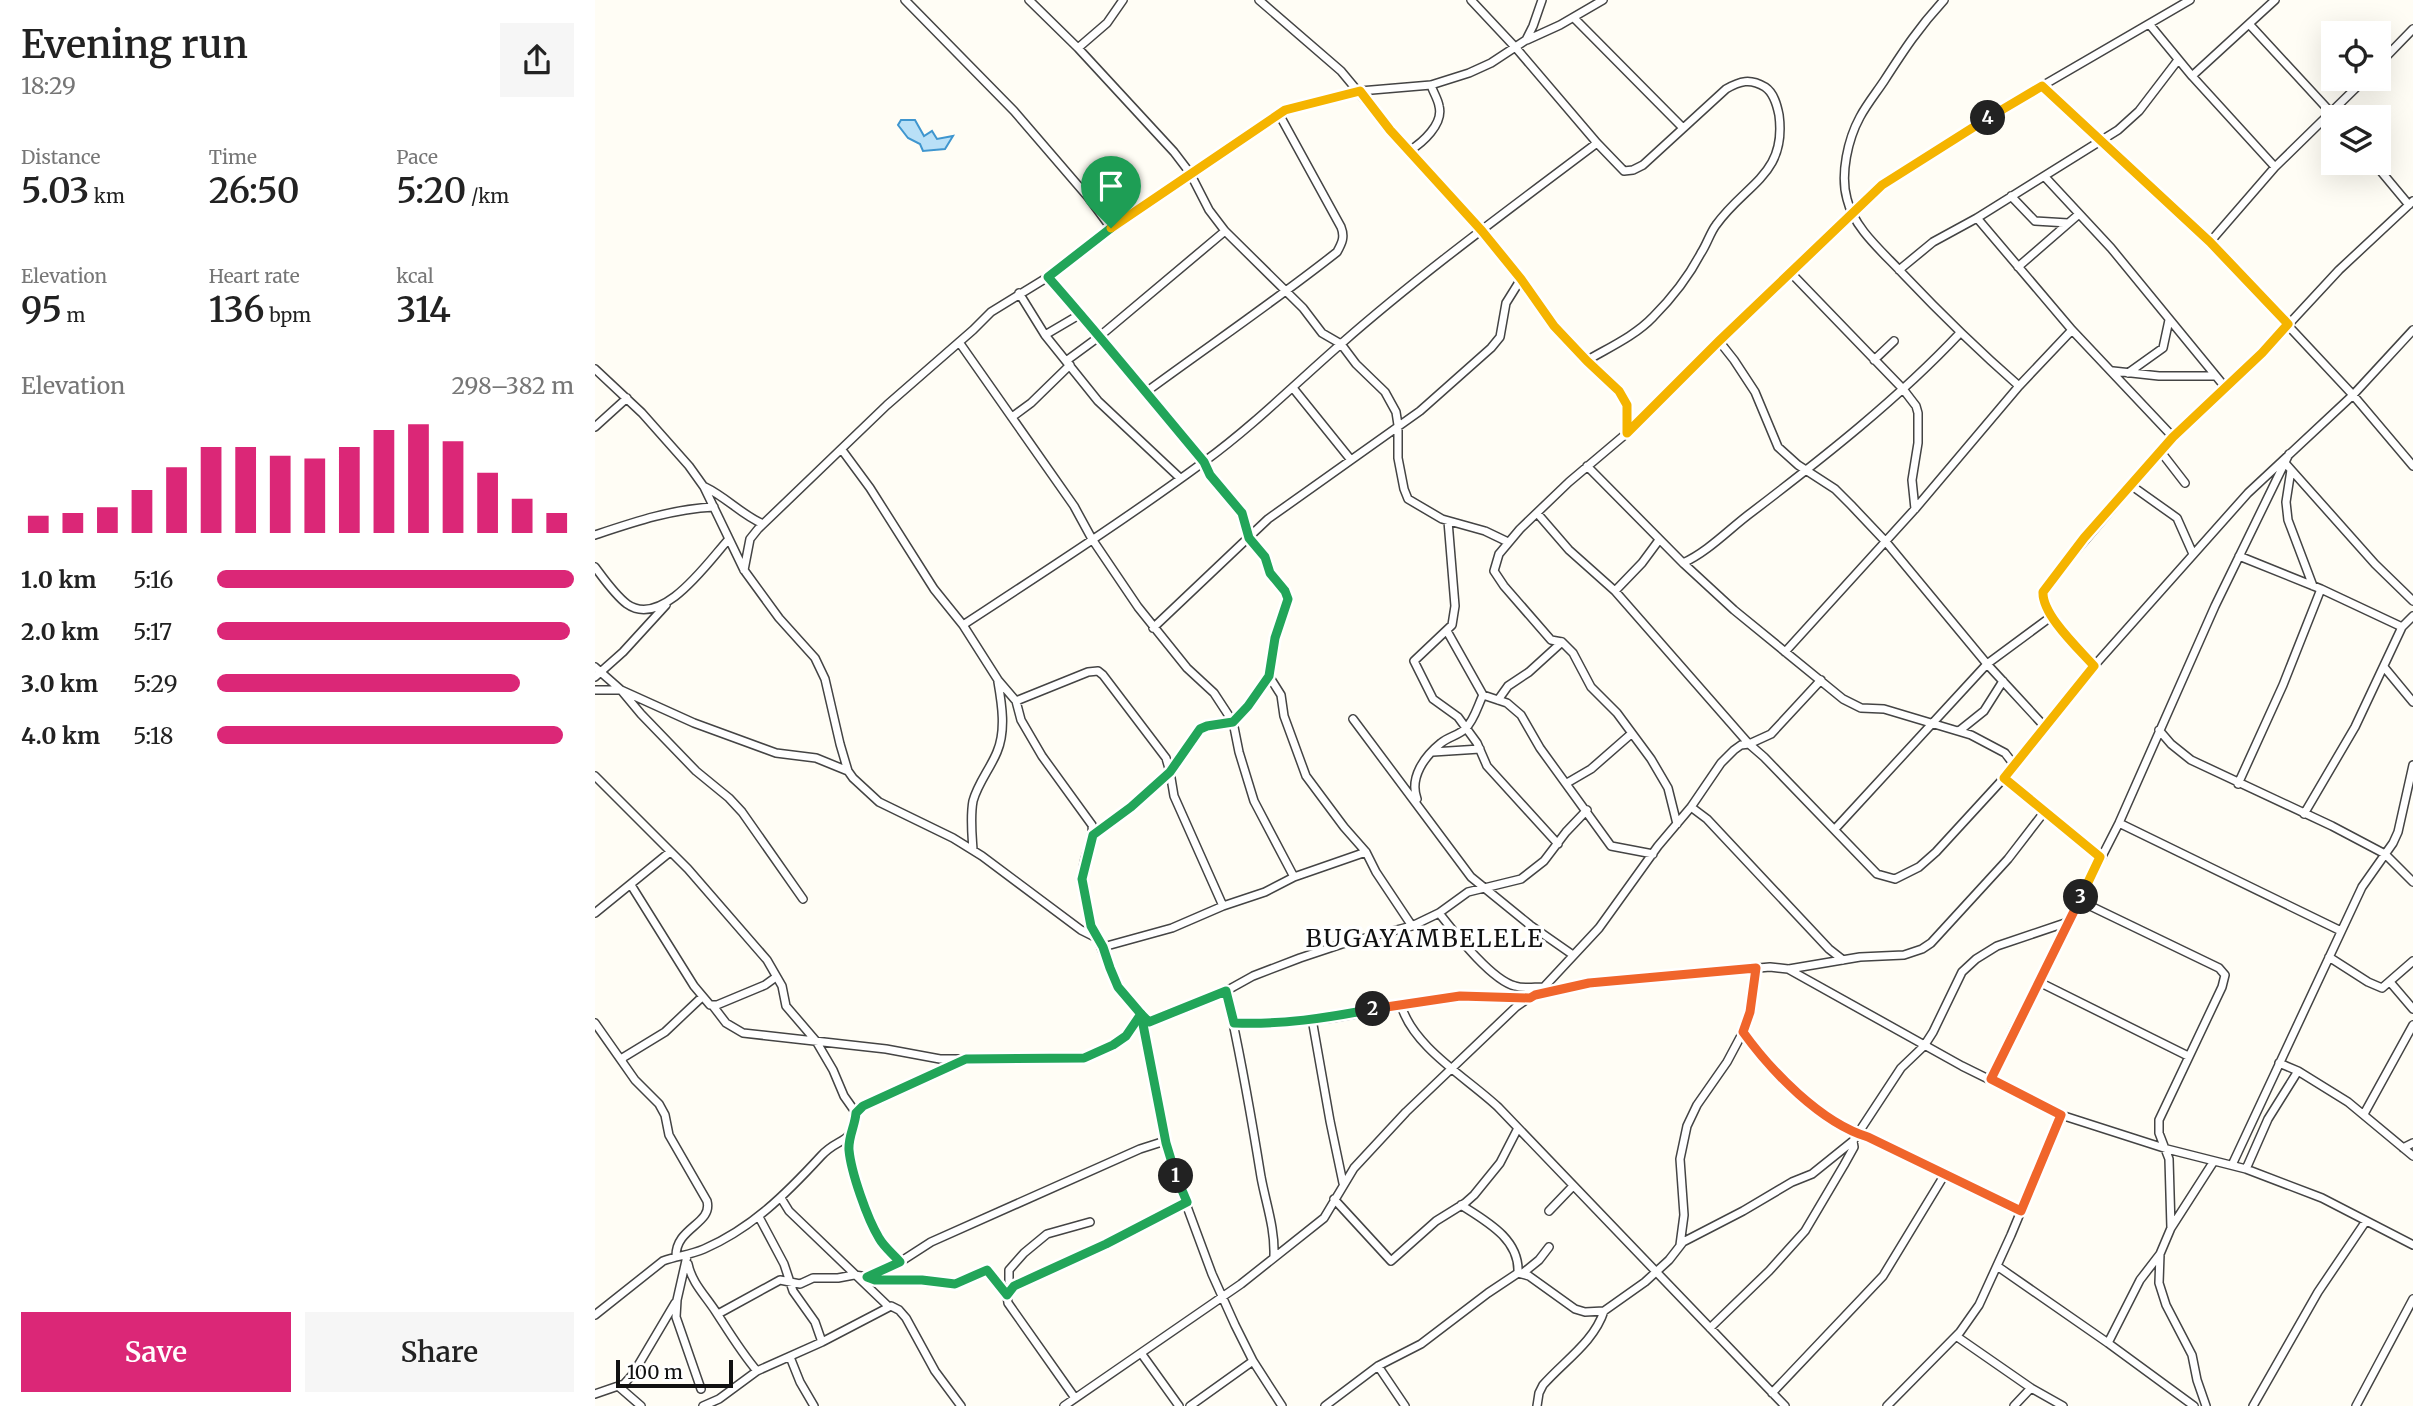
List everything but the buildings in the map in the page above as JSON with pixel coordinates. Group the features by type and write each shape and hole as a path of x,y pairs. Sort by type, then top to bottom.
{"street":[{"path":"905,0 984,83 1014,110 1111,228"},
{"path":"1029,0 1078,48 1165,142 1190,173 1209,210 1225,231 1303,308 1322,333 1341,344 1356,364 1392,401 1398,425 1398,458 1408,499 1448,521 1485,531 1508,542"},
{"path":"1078,48 1107,23 1123,0"},
{"path":"1259,0 1324,55 1360,91 1409,151 1482,231 1554,326 1587,361 1612,382 1627,405 1627,433"},
{"path":"1471,0 1624,171 1643,165 1726,89 1740,82 1751,81 1769,89 1775,99 1780,138 1775,160 1770,168 1719,221 1694,266 1653,317 1642,327 1587,361"},
{"path":"1526,40 1542,0"},
{"path":"744,570 750,539 763,524 887,405 991,312 1048,277 1111,228 1190,173 1279,114 1294,107 1360,91 1431,85 1469,73 1603,0"},
{"path":"1944,0 1914,33 1860,117 1852,134 1844,187 1852,212 1866,234 1960,333 2019,386"},
{"path":"1677,824 1668,788 1662,776 1617,713 1591,687 1579,661 1562,642 1551,640 1542,631 1496,574 1495,562 1508,542 1537,513 1627,433 1882,185 1912,164 2190,0"},
{"path":"2192,76 2276,0"},
{"path":"1574,18 1683,128"},
{"path":"2250,24 2325,105"},
{"path":"2150,25 2192,76 2275,167"},
{"path":"2391,52 2413,29"},
{"path":"1899,270 1933,242 1977,219 2128,122 2178,60"},
{"path":"1409,151 1428,136 1439,116 1439,105 1431,85"},
{"path":"2042,86 2210,242 2353,395 2413,466"},
{"path":"2343,105 2355,91"},
{"path":"1146,392 1258,310 1286,293 1337,252 1344,236 1279,114"},
{"path":"2210,242 2275,167 2321,126"},
{"path":"963,625 1204,462 1416,281 1597,143"},
{"path":"2094,666 2052,616 2043,601 2046,586 2084,538 2173,437 2262,353 2339,270 2411,203 2385,175"},
{"path":"2045,177 2112,248 2225,387"},
{"path":"2011,196 2035,221 2068,223"},
{"path":"2018,267 2079,214"},
{"path":"1977,219 2072,330 2173,437"},
{"path":"1012,416 1040,395 1068,363 1225,231"},
{"path":"1791,274 1903,389 1916,407 1918,443 1912,480 1915,509"},
{"path":"1048,277 1204,462 1210,475 1242,513 1249,538 1265,557 1270,573 1288,599 1275,638 1269,676 1248,706 1233,722 1200,729 1170,772 1131,807 1093,835"},
{"path":"1153,628 1268,519 1419,411 1498,341 1506,303 1521,279"},
{"path":"1019,293 1045,335 1108,412 1180,478"},
{"path":"1045,335 1079,315"},
{"path":"2128,373 2163,348 2169,320"},
{"path":"1785,652 1886,542 2019,386 2072,330"},
{"path":"1537,513 1569,550 1615,591 1749,744 1877,874 1895,879 1919,867 1935,852 2015,766 2094,666 2248,493 2353,395 2413,330"},
{"path":"1683,564 1704,551 1806,470 1903,389 1960,333"},
{"path":"1719,341 1755,392 1778,447 1835,489 1886,542 1987,664 2046,728"},
{"path":"1874,360 1894,341"},
{"path":"959,342 1074,506 1092,539 1153,628 1187,668 1214,693 1233,722 1254,801 1294,877"},
{"path":"595,369 627,398 689,466 704,486 744,570 779,618 815,658 825,678 848,771"},
{"path":"2113,371 2215,376"},
{"path":"1293,388 1351,460"},
{"path":"595,427 627,398"},
{"path":"842,450 870,488 934,589 963,625 997,680 1016,701 1021,720 1059,780 1090,821 1093,835 1082,879 1091,926 1103,947 1118,987 1149,1022 1226,991 1253,976 1342,944 1412,926 1439,913 1459,898 1482,888 1521,879 1544,861 1587,810"},
{"path":"2161,452 2185,483"},
{"path":"2238,784 2283,685 2317,588 2288,520 2286,502 2290,453"},
{"path":"1587,466 1683,564 1785,652 1856,706 1884,709 1959,731 1994,747 2005,754 2015,766"},
{"path":"1991,1079 2119,823 2239,556 2288,467"},
{"path":"2288,467 2367,555 2413,601"},
{"path":"704,486 749,518 763,524"},
{"path":"2132,486 2176,518 2193,554"},
{"path":"595,535 657,515 713,507"},
{"path":"1448,521 1455,606 1452,625 1414,661 1433,699 1452,711 1467,728 1487,766 1558,844"},
{"path":"728,540 623,652 597,672 621,690 695,771 729,798 747,818 803,899"},
{"path":"1615,591 1642,563 1658,540"},
{"path":"2239,556 2402,627"},
{"path":"595,567 627,603 636,608 666,605"},
{"path":"1835,829 1987,664 2052,616"},
{"path":"2304,814 2349,738 2402,627 2413,616"},
{"path":"1447,631 1482,695 1507,703 1521,715 1540,748 1611,846 1653,854"},
{"path":"1497,700 1508,686 1529,672 1562,642"},
{"path":"2384,667 2413,702"},
{"path":"1016,701 1076,676 1098,671 1103,675 1165,758 1174,796 1223,906"},
{"path":"1269,676 1281,695 1284,716 1305,776 1343,827 1366,852 1412,926"},
{"path":"973,850 971,812 974,798 998,750 1001,734 1002,707 997,680"},
{"path":"1064,1406 1222,1297 1324,1218 1343,1183 1362,1159 1516,1007 1544,987 1599,928 1721,763 1734,750 1771,734 1821,680"},
{"path":"1959,731 1984,711 2003,681"},
{"path":"595,690 621,690 694,723 776,753 816,758 848,771 879,802 973,850 1047,906 1097,938"},
{"path":"1419,806 1415,793 1416,776 1424,761 1441,743 1467,728 1482,695"},
{"path":"1353,719 1458,862 1482,888 1573,955"},
{"path":"2159,730 2191,760 2385,854 2413,882"},
{"path":"1567,783 1591,769 1631,734"},
{"path":"1433,752 1480,749"},
{"path":"2232,1165 2341,931 2369,875 2398,832 2410,789 2413,765"},
{"path":"595,776 647,825 767,960 782,986 786,1006 816,1041 844,1096 856,1113 854,1130 850,1135 822,1154 781,1198 759,1217 731,1235 687,1256 676,1256 663,1261 595,1315"},
{"path":"2004,778 2100,857"},
{"path":"1691,807 1707,819 1829,949 1843,960"},
{"path":"1234,1023 1275,1023 1332,1017 1460,996 1532,996 1589,983 1756,968 1788,969 1884,954 1904,955 1931,943 2045,811"},
{"path":"2119,823 2341,931"},
{"path":"595,913 670,852"},
{"path":"1103,947 1172,928 1294,877 1366,852"},
{"path":"631,885 702,997 726,1023 743,1033 940,1059 1081,1058 1113,1045 1126,1036 1141,1014"},
{"path":"2080,901 2187,952 2223,971 2225,975 2222,987 2159,1120 2159,1133 2167,1149 2171,1228"},
{"path":"1439,913 1475,955 1509,984 1523,988 1544,987"},
{"path":"1461,1205 1505,1237 1514,1253 1520,1273 1575,1309 1585,1312 1604,1311 1657,1271 1680,1245 1783,1187 1812,1174 1853,1141 1901,1069 1924,1046 1941,1019 1962,972 1976,958 1997,946 2068,922"},
{"path":"2329,957 2382,988 2413,961"},
{"path":"1680,1245 1684,1215 1680,1159 1687,1126 1697,1105 1727,1062 1743,1032 1750,1012 1756,968"},
{"path":"1788,969 1924,1046 2061,1115 2167,1149 2246,1169 2322,1198 2413,1244"},
{"path":"713,1006 765,985 776,977"},
{"path":"2039,982 2188,1056"},
{"path":"2390,982 2413,1009"},
{"path":"1226,991 1272,1221 1274,1256"},
{"path":"622,1060 665,1032 702,997"},
{"path":"1401,1005 1411,1028 1451,1069 1480,1090 1785,1406"},
{"path":"1141,1014 1165,1141 1179,1185 1222,1297 1253,1361 1282,1406"},
{"path":"1313,1019 1343,1183"},
{"path":"595,1023 635,1080 659,1104 669,1135 709,1207 697,1224 679,1239 676,1256"},
{"path":"2364,1114 2413,1025"},
{"path":"1743,1032 1766,1061 1807,1100 1843,1128 2021,1211"},
{"path":"856,1113 869,1103 966,1059"},
{"path":"2279,1063 2298,1071 2364,1114 2413,1156"},
{"path":"2246,1169 2268,1119 2298,1071"},
{"path":"1887,1406 1957,1336 1979,1305 2061,1115"},
{"path":"1334,1199 1391,1261 1436,1221 1461,1205 1500,1163 1518,1129"},
{"path":"850,1135 849,1151 853,1171 873,1228 880,1241 900,1262"},
{"path":"867,1277 900,1262 931,1242 1140,1149 1165,1141"},
{"path":"1710,1328 1769,1271 1805,1231 1845,1165 1853,1141"},
{"path":"2403,1147 2413,1143"},
{"path":"2108,1343 2140,1280 2160,1254 2171,1228 2214,1161"},
{"path":"1772,1393 1883,1276 1945,1174"},
{"path":"1549,1211 1573,1186"},
{"path":"781,1198 789,1211 888,1306"},
{"path":"1007,1295 1014,1286 1118,1238 1187,1202"},
{"path":"759,1217 797,1297 815,1322 822,1342"},
{"path":"1014,1286 1009,1281 1009,1270 1032,1245 1047,1234 1090,1222"},
{"path":"2253,1406 2318,1292 2367,1222"},
{"path":"1325,1406 1378,1366 1421,1344 1539,1260 1549,1247"},
{"path":"2160,1254 2159,1283 2166,1305 2192,1354 2206,1406"},
{"path":"687,1256 676,1317 701,1390"},
{"path":"687,1256 691,1279 757,1371"},
{"path":"1997,1266 2194,1406"},
{"path":"718,1314 780,1280 800,1283 814,1278 855,1275 875,1280 922,1280 955,1284 987,1270 1007,1295 1009,1303 1075,1398"},
{"path":"2356,1406 2413,1299"},
{"path":"595,1394 624,1384 633,1374 677,1300"},
{"path":"703,1406 719,1399 757,1371 822,1342 888,1306 894,1306 902,1313 935,1371 961,1406"},
{"path":"1537,1406 1543,1385 1590,1338 1601,1322 1604,1311"},
{"path":"1957,1336 2031,1388 2063,1406"},
{"path":"1141,1353 1179,1406"},
{"path":"790,1357 814,1406"},
{"path":"1195,1405 1253,1361"},
{"path":"1378,1366 1405,1406"},
{"path":"618,1386 641,1406"},
{"path":"2014,1406 2031,1388"}],"water":[{"path":"901,120 915,120 924,136 932,131 937,139 953,136 945,149 923,151 920,144 908,138 898,125"}],"district":[{"name":"BUGAYAMBELELE","path":"1425,939"}],"route":[{"path":"1111,228 1048,277 1204,462 1210,475 1242,513 1249,538 1265,557 1270,573 1288,599 1288,606 1275,638 1272,668 1255,698 1233,722 1200,729 1170,772 1131,807 1093,835 1082,874 1091,926 1103,947 1118,987 1141,1014 1166,1143 1187,1202 1106,1244 1014,1286 1007,1295 991,1272 985,1269 955,1284 905,1279 875,1280 867,1277 900,1262 880,1241 873,1228 853,1171 849,1151 850,1135 854,1130 856,1113 863,1106 966,1059 1084,1058 1126,1036 1141,1014 1149,1022 1226,991 1234,1023 1251,1024 1332,1017 1460,996 1530,998 1589,983 1756,968 1750,1012 1743,1032 1791,1086 1843,1128 1868,1137 2021,1211 2061,1115 1991,1079 2100,857 2004,778 2094,666 2055,621 2043,601 2043,592 2084,538 2173,437 2262,353 2288,324 2210,242 2042,86 1882,185 1627,433 1627,405 1612,382 1587,361 1554,326 1482,231 1390,130 1360,91 1285,110 1111,228"}]}
